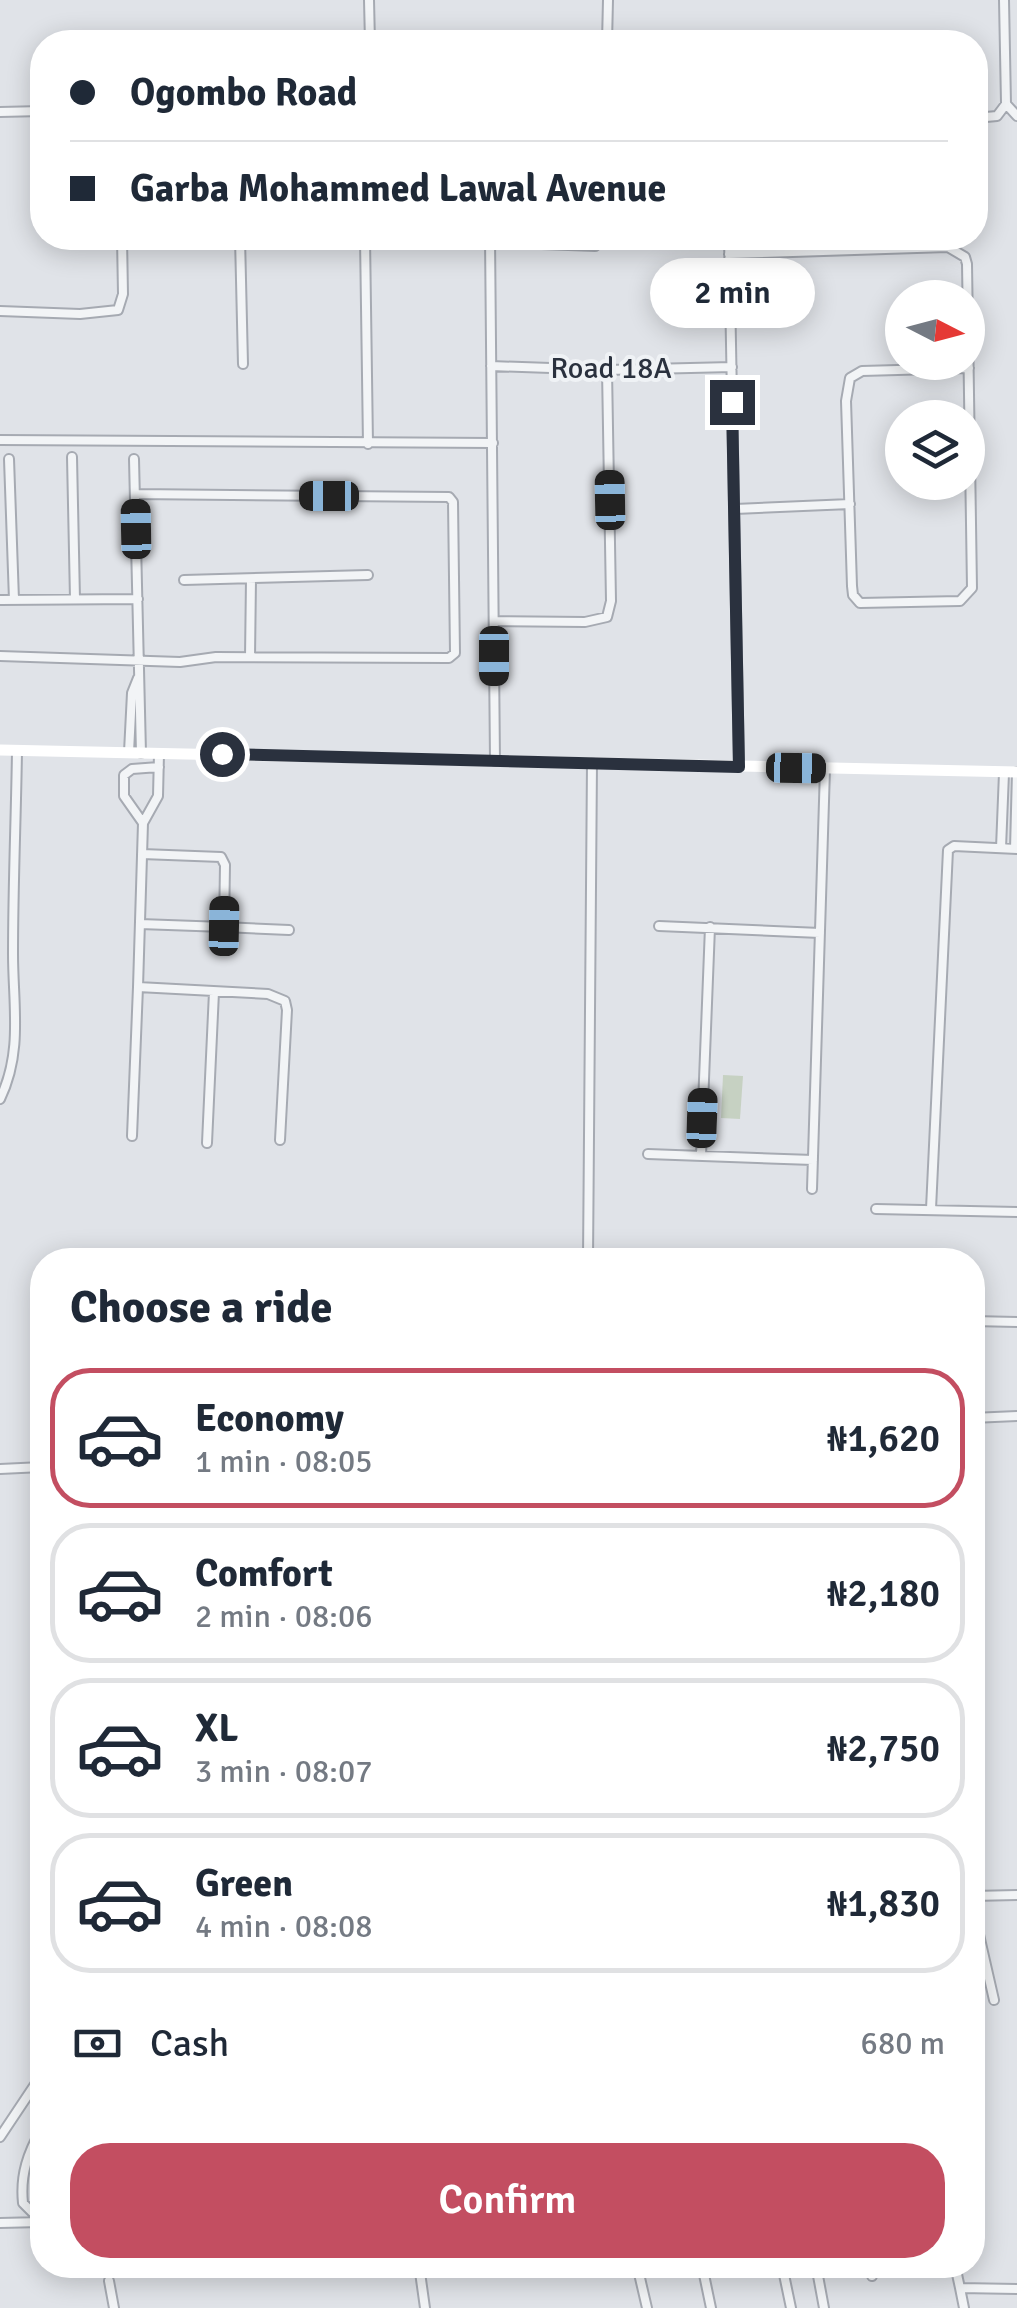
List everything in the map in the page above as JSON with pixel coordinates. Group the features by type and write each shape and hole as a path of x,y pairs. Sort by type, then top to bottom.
{"main road":[{"path":"0,750 135,752 159,760 494,761 1012,772"}],"street":[{"path":"368,0 369,30"},
{"path":"607,30 608,0"},
{"path":"988,117 997,116 1006,104 1004,0"},
{"path":"1006,104 1017,116"},
{"path":"0,112 30,112"},
{"path":"0,311 80,314 118,310 123,294 122,250"},
{"path":"240,250 243,364"},
{"path":"364,250 368,444"},
{"path":"490,250 494,761"},
{"path":"730,250 739,767"},
{"path":"730,254 839,250"},
{"path":"959,250 967,264 967,280"},
{"name":"Road 18A","path":"490,366 607,370 732,367"},
{"path":"494,621 585,622 606,617 610,601 607,370"},
{"path":"885,370 862,370 850,378 846,401 856,600 872,604 945,603 960,601 968,595 973,564 969,380"},
{"path":"0,440 493,443"},
{"path":"72,457 76,599"},
{"path":"10,459 14,600"},
{"path":"134,459 139,675 135,752"},
{"path":"0,656 180,662 250,657 452,656 456,648 451,499 445,496 136,494"},
{"path":"735,509 850,504"},
{"path":"184,580 368,575"},
{"path":"250,657 251,579"},
{"path":"0,600 138,599"},
{"path":"0,1099 12,1072 16,1044 13,956 17,750"},
{"path":"132,1136 144,822 158,796 159,760 124,775 124,796 144,822"},
{"path":"588,1248 592,764"},
{"path":"812,1189 825,769"},
{"path":"1001,848 1012,772"},
{"path":"930,1209 948,850 954,846 1016,849 1012,772"},
{"path":"142,854 221,857 226,864 224,926"},
{"path":"140,924 288,930"},
{"path":"658,926 820,933"},
{"path":"701,1156 710,927"},
{"path":"138,988 268,994 285,1001 288,1010 280,1140"},
{"path":"207,1144 214,992"},
{"path":"648,1154 813,1160"},
{"path":"876,1209 1017,1212"},
{"path":"985,1321 1017,1322"},
{"path":"985,1417 1017,1416"},
{"path":"0,1470 30,1468"},
{"path":"985,1896 1017,1895"},
{"path":"985,1961 994,2000"},
{"path":"0,2137 30,2092"},
{"path":"30,2150 20,2182 23,2203 30,2210"},
{"path":"0,2222 30,2222"},
{"path":"421,2278 425,2308"},
{"path":"640,2278 647,2308"},
{"path":"705,2278 711,2308"},
{"path":"785,2278 791,2308"},
{"path":"818,2278 824,2308"},
{"path":"958,2278 964,2308"},
{"path":"108,2281 114,2308"},
{"path":"960,2288 1017,2289"}],"green space":[{"path":"723,1075 743,1076 740,1119 721,1118"}],"route":[{"path":"222,754 739,767 732,402"}]}
